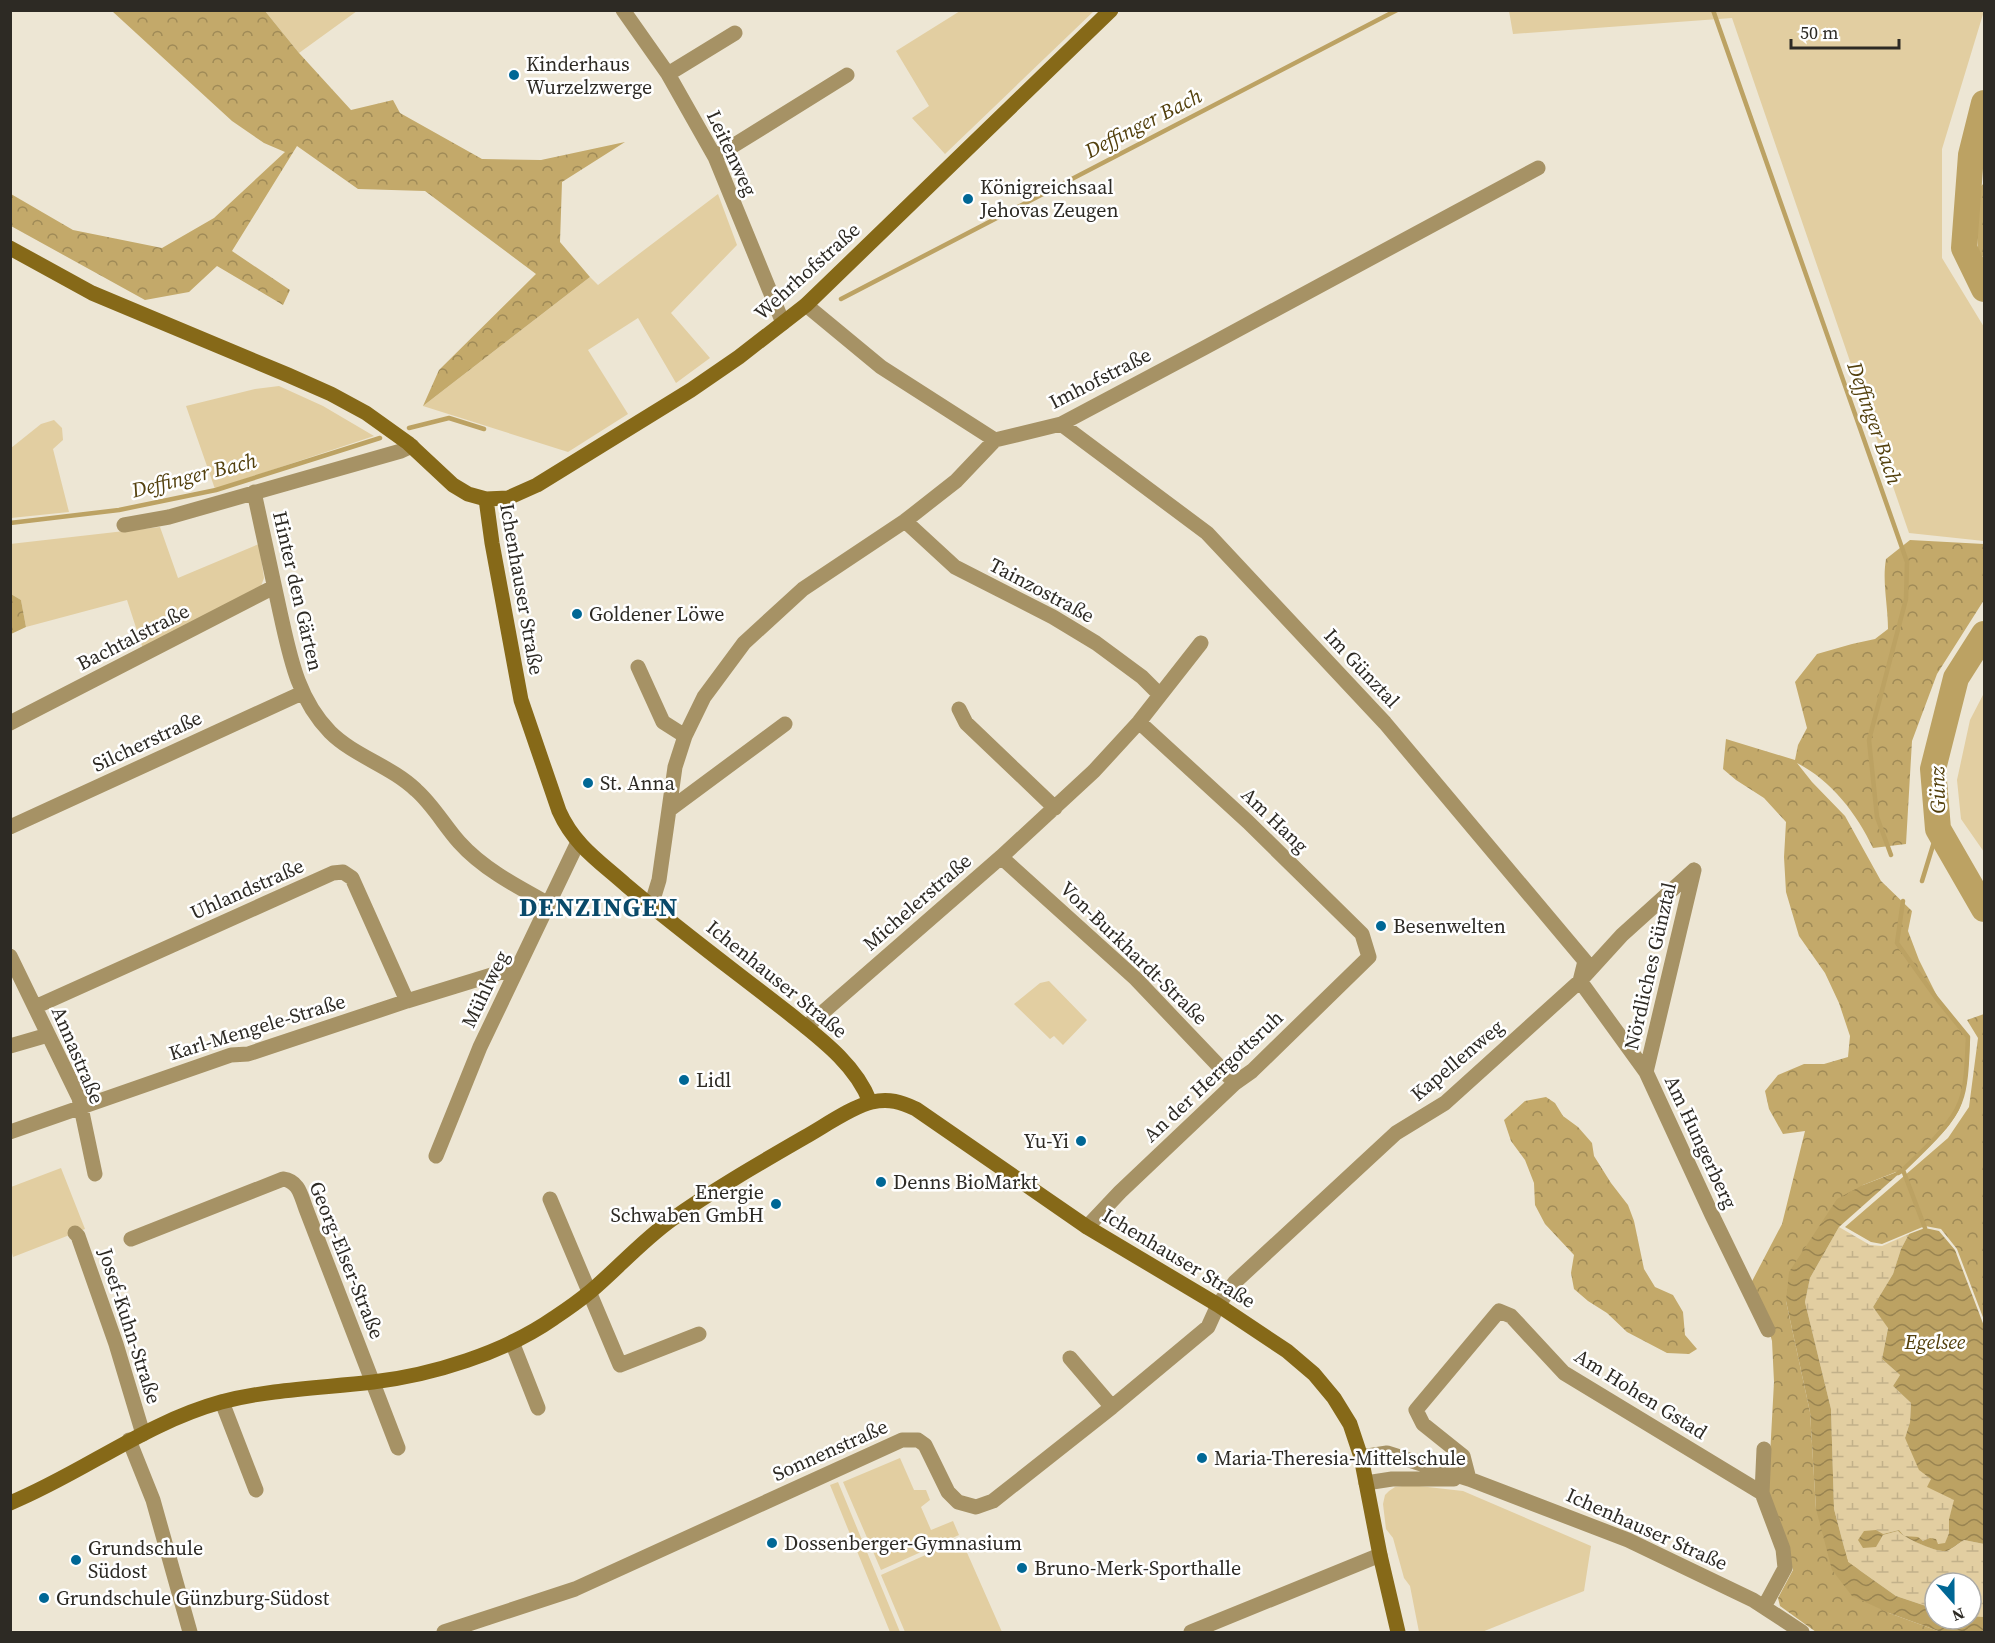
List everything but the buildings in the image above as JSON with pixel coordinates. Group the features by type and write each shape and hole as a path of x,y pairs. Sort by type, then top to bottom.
{"street":[{"name":"Leitenweg","path":"623,10 668,74 715,157 783,323"},
{"name":"Wehrhofstraße","path":"486,499 508,498 537,485 691,390 783,323 806,305 1111,10"},
{"path":"668,74 735,33"},
{"path":"715,157 848,75"},
{"name":"Imhofstraße","path":"995,440 1061,424 1538,168"},
{"name":"Ichenhauser Straße","path":"10,248 92,293 320,389 366,413 410,444 453,485 468,494 486,499 521,700 567,828 578,842 651,906 806,1028 845,1062 860,1081 870,1102 898,1101 916,1109 1087,1227 1218,1305 1287,1351 1314,1374 1334,1398 1350,1424 1361,1457 1387,1453 1469,1479 1628,1540 1753,1600 1802,1632"},
{"path":"651,906 659,880 675,767 685,736 704,697 744,643 803,589 905,521 956,481 995,440 880,367 806,305"},
{"name":"Im Günztal","path":"1061,424 1207,533 1385,723 1585,961 1580,981"},
{"path":"124,525 169,516 401,451 410,444"},
{"name":"Hinter den Gärten","path":"254,492 287,649 302,693 318,719 332,734 370,760 404,778 423,796 460,843 480,861 515,885 549,904"},
{"name":"Tainzostraße","path":"905,521 955,567 1053,616 1096,643 1142,677 1160,694"},
{"name":"Bachtalstraße","path":"10,723 274,587"},
{"name":"Michelerstraße","path":"806,1028 1001,857 1094,771 1140,722 1201,643"},
{"path":"638,667 663,722 685,736"},
{"name":"Silcherstraße","path":"10,827 302,693"},
{"path":"960,709 966,723 1055,808"},
{"name":"Am Hang","path":"1140,722 1248,822 1362,934 1369,957"},
{"path":"669,810 785,724"},
{"name":"Mühlweg","path":"436,1156 480,1047 578,842"},
{"name":"Von-Burkhardt-Straße","path":"1001,857 1136,979 1235,1083"},
{"name":"Kapellenweg","path":"1218,1305 1235,1282 1396,1133 1445,1103 1580,981 1622,935 1694,870"},
{"name":"Nördliches Günztal","path":"1646,1072 1694,870"},
{"name":"Uhlandstraße","path":"35,1007 333,873 343,872 352,878 407,1001"},
{"name":"Annastraße","path":"10,956 79,1098 95,1174"},
{"name":"An der Herrgottsruh","path":"1087,1227 1120,1192 1235,1083 1260,1064 1369,957"},
{"name":"Karl-Mengele-Straße","path":"10,1132 231,1055 248,1054 518,967"},
{"name":"Am Hungerberg","path":"1580,981 1646,1072 1768,1330"},
{"path":"10,1046 48,1035"},
{"path":"10,1503 136,1437 194,1410 248,1395 374,1382 437,1369 512,1342 551,1321 589,1293 669,1221 783,1150 870,1102"},
{"name":"Georg-Elser-Straße","path":"131,1239 283,1179 291,1180 296,1184 303,1201 374,1382"},
{"path":"550,1199 620,1365 699,1334"},
{"name":"Josef-Kuhn-Straße","path":"75,1233 116,1344 136,1437 190,1632"},
{"name":"Sonnenstraße","path":"444,1632 575,1589 902,1440 918,1440 926,1445 948,1492 958,1502 976,1507 993,1501 1208,1327 1218,1305"},
{"name":"Am Hohen Gstad","path":"1469,1479 1463,1456 1423,1424 1416,1410 1499,1311 1511,1316 1564,1373 1762,1493"},
{"path":"512,1342 538,1408"},
{"path":"1070,1358 1112,1407"},
{"path":"374,1382 398,1448"},
{"path":"222,1402 256,1490"},
{"path":"1764,1449 1762,1493 1783,1549 1785,1568 1764,1607"},
{"path":"1361,1457 1398,1632"},
{"name":"Ichenhauser Straße","path":"1366,1483 1392,1479 1469,1479"},
{"path":"1192,1632 1380,1555"}],"green space":[{"path":"112,11 265,11 299,53 351,110 393,100 400,113 482,159 541,160 625,142 562,182 560,242 590,277 423,406 439,370 536,274 425,191 358,189 297,146 232,251 290,290 283,305 217,266 189,292 145,300 11,226 11,194 73,230 162,248 214,218 285,152 264,143 232,121"},
{"path":"265,11 357,11 299,53"},
{"path":"960,11 1094,11 945,154 912,118 929,106 896,51"},
{"path":"1509,11 1984,11 1942,149 1942,258 1984,327 1984,541 1909,533 1732,18 1513,34"},
{"path":"1984,183 1984,258 1978,251 1974,194"},
{"path":"718,194 737,245 671,313 710,358 676,383 638,318 588,350 628,414 568,452 423,406 590,277 598,285"},
{"path":"279,386 323,406 374,436 215,489 186,406 255,389"},
{"path":"54,420 62,428 63,440 53,449 69,512 11,518 11,448 41,424"},
{"path":"160,527 178,578 259,544 264,578 261,586 143,649 127,600 26,627 21,600 11,594 10,544"},
{"path":"1910,540 1984,544 1984,600 1937,674 1912,741 1906,844 1873,848 1842,799 1821,779 1797,763 1845,816 1881,881 1912,911 1908,931 1919,960 1938,998 1970,1037 1966,1086 1953,1120 1928,1148 1902,1171 1863,1185 1786,1301 1810,1412 1816,1509 1889,1613 1923,1625 1923,1631 1941,1632 1816,1632 1780,1606 1778,1598 1793,1570 1769,1500 1774,1382 1772,1341 1767,1323 1749,1287 1782,1224 1805,1131 1783,1134 1769,1109 1765,1091 1778,1075 1804,1064 1824,1064 1848,1057 1850,1036 1839,1003 1825,973 1799,936 1786,892 1784,857 1786,822 1764,798 1723,769 1726,739 1795,760 1798,745 1807,728 1795,682 1817,654 1875,639 1888,629 1886,559"},
{"path":"11,594 21,600 26,627 11,634"},
{"path":"1984,693 1984,852 1961,819 1957,780 1970,720"},
{"path":"1049,981 1087,1020 1063,1045 1054,1036 1050,1039 1014,1004 1040,983"},
{"path":"1984,1014 1984,1320 1957,1249 1941,1229 1925,1226 1882,1244 1871,1242 1845,1227 1948,1138 1969,1107 1978,1038 1967,1020"},
{"path":"1546,1097 1555,1103 1563,1116 1578,1127 1592,1143 1594,1156 1628,1205 1634,1221 1644,1269 1655,1287 1673,1295 1683,1312 1685,1335 1697,1349 1689,1354 1667,1353 1627,1332 1607,1313 1574,1289 1571,1273 1574,1255 1545,1224 1535,1205 1534,1183 1525,1160 1511,1141 1504,1120 1525,1101"},
{"path":"61,1168 85,1229 13,1257 11,1187"},
{"path":"1839,1227 1870,1245 1882,1246 1909,1234 1901,1249 1893,1274 1873,1307 1888,1327 1882,1359 1900,1375 1893,1386 1911,1403 1910,1422 1905,1438 1931,1479 1955,1500 1945,1544 1905,1536 1943,1551 1949,1550 1964,1540 1984,1544 1984,1617 1983,1571 1923,1571 1923,1605 1896,1596 1848,1562 1834,1509 1831,1409 1805,1302 1810,1278"},
{"path":"900,1458 914,1490 926,1490 930,1500 921,1507 931,1530 953,1521 959,1535 881,1570 843,1482"},
{"path":"838,1482 900,1632 890,1632 830,1485"},
{"path":"1410,1485 1463,1491 1591,1546 1584,1591 1482,1632 1419,1632 1410,1586 1404,1578 1393,1538 1386,1529 1383,1504 1385,1495 1389,1491 1395,1487"},
{"path":"961,1539 1002,1632 905,1632 881,1575"}],"water":[{"path":"1902,1170 1839,1227 1810,1278 1805,1302 1831,1409 1834,1509 1848,1562 1896,1596 1923,1605 1923,1625 1852,1596 1832,1570 1816,1509 1810,1412 1786,1301 1789,1272 1837,1199 1863,1185"},
{"name":"Egelsee","path":"1925,1228 1939,1231 1955,1250 1984,1326 1984,1544 1964,1540 1947,1551 1942,1551 1905,1536 1918,1537 1923,1541 1930,1538 1936,1539 1938,1544 1945,1543 1949,1533 1949,1519 1954,1500 1927,1487 1931,1479 1919,1470 1905,1438 1910,1422 1911,1403 1893,1386 1900,1375 1882,1359 1888,1328 1873,1307 1893,1274 1901,1249 1909,1234"},
{"path":"1876,1530 1883,1534 1899,1530 1903,1535 1898,1531 1883,1535 1876,1547 1863,1548 1858,1540 1864,1531"},
{"path":"1984,1617 1984,1632 1938,1631 1983,1631"}],"waterway":[{"name":"Deffinger Bach","path":"841,299 1397,10"},
{"name":"Deffinger Bach","path":"1713,10 1907,562 1906,599 1869,740 1877,817 1891,855"},
{"name":"Günz","path":"1984,103 1971,155 1964,248 1984,289"},
{"name":"Deffinger Bach","path":"409,428 449,418 484,429"},
{"name":"Deffinger Bach","path":"10,523 119,510 216,490 380,438"},
{"name":"Günz","path":"1984,634 1956,678 1933,769 1938,829 1984,909"},
{"path":"1922,881 1938,829"},
{"path":"1898,1173 1935,1138 1956,1111 1964,1087 1968,1037 1937,999 1897,943 1903,901"},
{"path":"1903,1170 1925,1228"}],"place":[{"name":"Kinderhaus Wurzelzwerge","path":"514,75"},
{"name":"Königreichsaal Jehovas Zeugen","path":"968,199"},
{"name":"Goldener Löwe","path":"577,614"},
{"name":"St. Anna","path":"588,783"},
{"name":"Besenwelten","path":"1381,926"},
{"name":"Lidl","path":"684,1080"},
{"name":"Yu-Yi","path":"1081,1141"},
{"name":"Denns BioMarkt","path":"881,1182"},
{"name":"Energie Schwaben GmbH","path":"776,1204"},
{"name":"Maria-Theresia-Mittelschule","path":"1202,1458"},
{"name":"Dossenberger-Gymnasium","path":"772,1543"},
{"name":"Grundschule Südost","path":"76,1560"},
{"name":"Bruno-Merk-Sporthalle","path":"1022,1568"},
{"name":"Grundschule Günzburg-Südost","path":"44,1598"}],"district":[{"name":"DENZINGEN","path":"599,907"}]}
